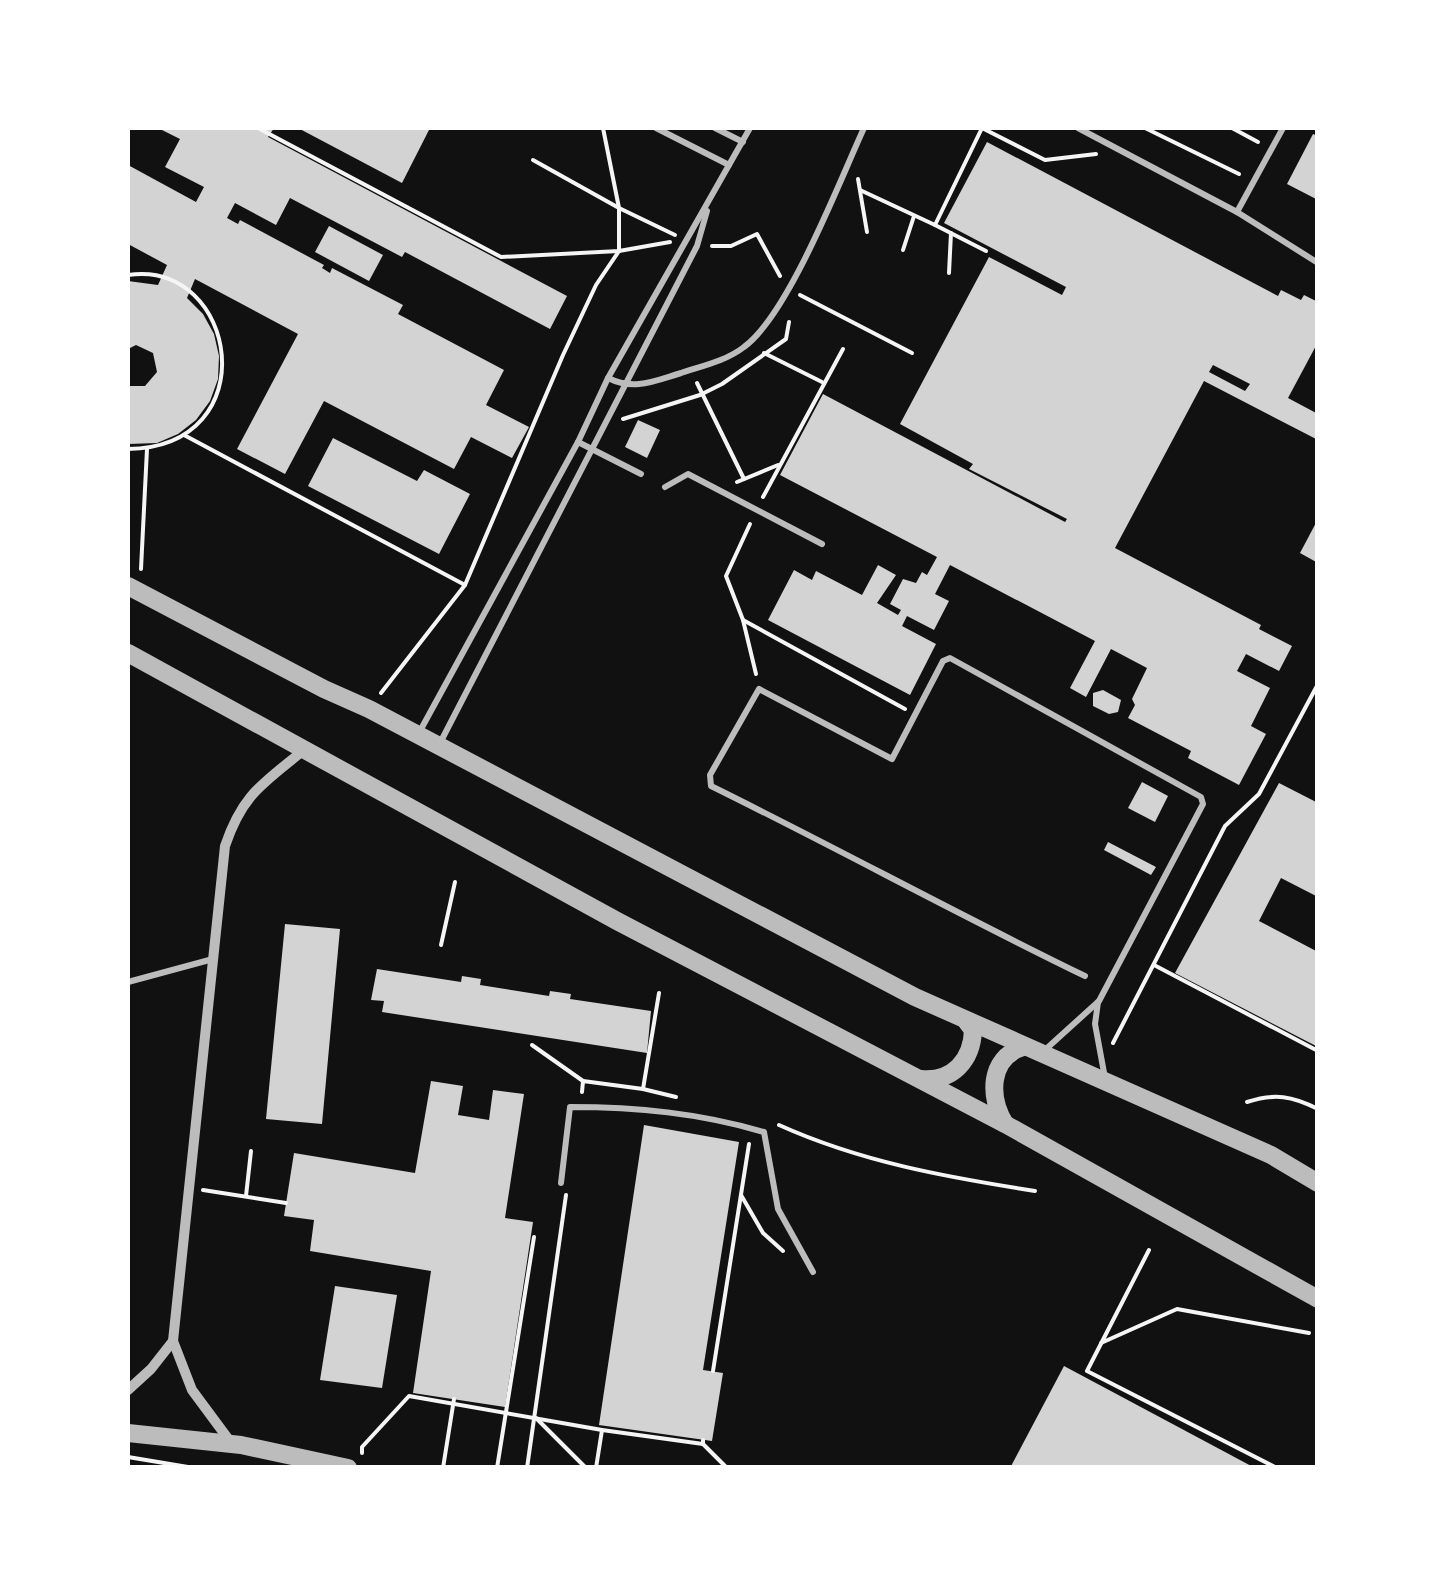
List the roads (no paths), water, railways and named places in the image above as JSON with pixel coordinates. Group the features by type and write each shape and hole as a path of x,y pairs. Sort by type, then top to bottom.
{"street":[{"path":"133,589 369,708 417,737 966,1022 1271,1155 1318,1183"},
{"path":"128,652 617,921 1005,1124 1318,1299"},
{"path":"274,1468 237,1445 192,1390 173,1340 225,846 236,816 254,790 306,748"},
{"path":"916,1078 941,1078 962,1065 973,1042 973,1030 966,1022"},
{"path":"1005,1124 992,1094 994,1078 1012,1051 1032,1050"},
{"path":"128,1390 151,1369 173,1340"},
{"path":"128,1433 237,1445 348,1468"}],"lane":[{"path":"656,128 729,165"},
{"path":"715,128 742,142"},
{"path":"417,737 578,442 608,378 750,128"},
{"path":"608,378 623,385 640,386 743,348 775,315 864,128"},
{"path":"1078,128 1237,212 1318,263"},
{"path":"1237,212 1282,128"},
{"path":"438,747 697,246 709,205"},
{"path":"578,442 641,474"},
{"path":"666,487 688,474 822,544"},
{"path":"1085,976 711,786 710,775 759,689 892,759 943,661 950,658 1203,800 1098,1001 1096,1024 1106,1082"},
{"path":"128,982 214,958"},
{"path":"1032,1050 1098,1001"},
{"path":"564,1183 570,1107 635,1107 720,1119 764,1132 778,1209 812,1272"}]}
